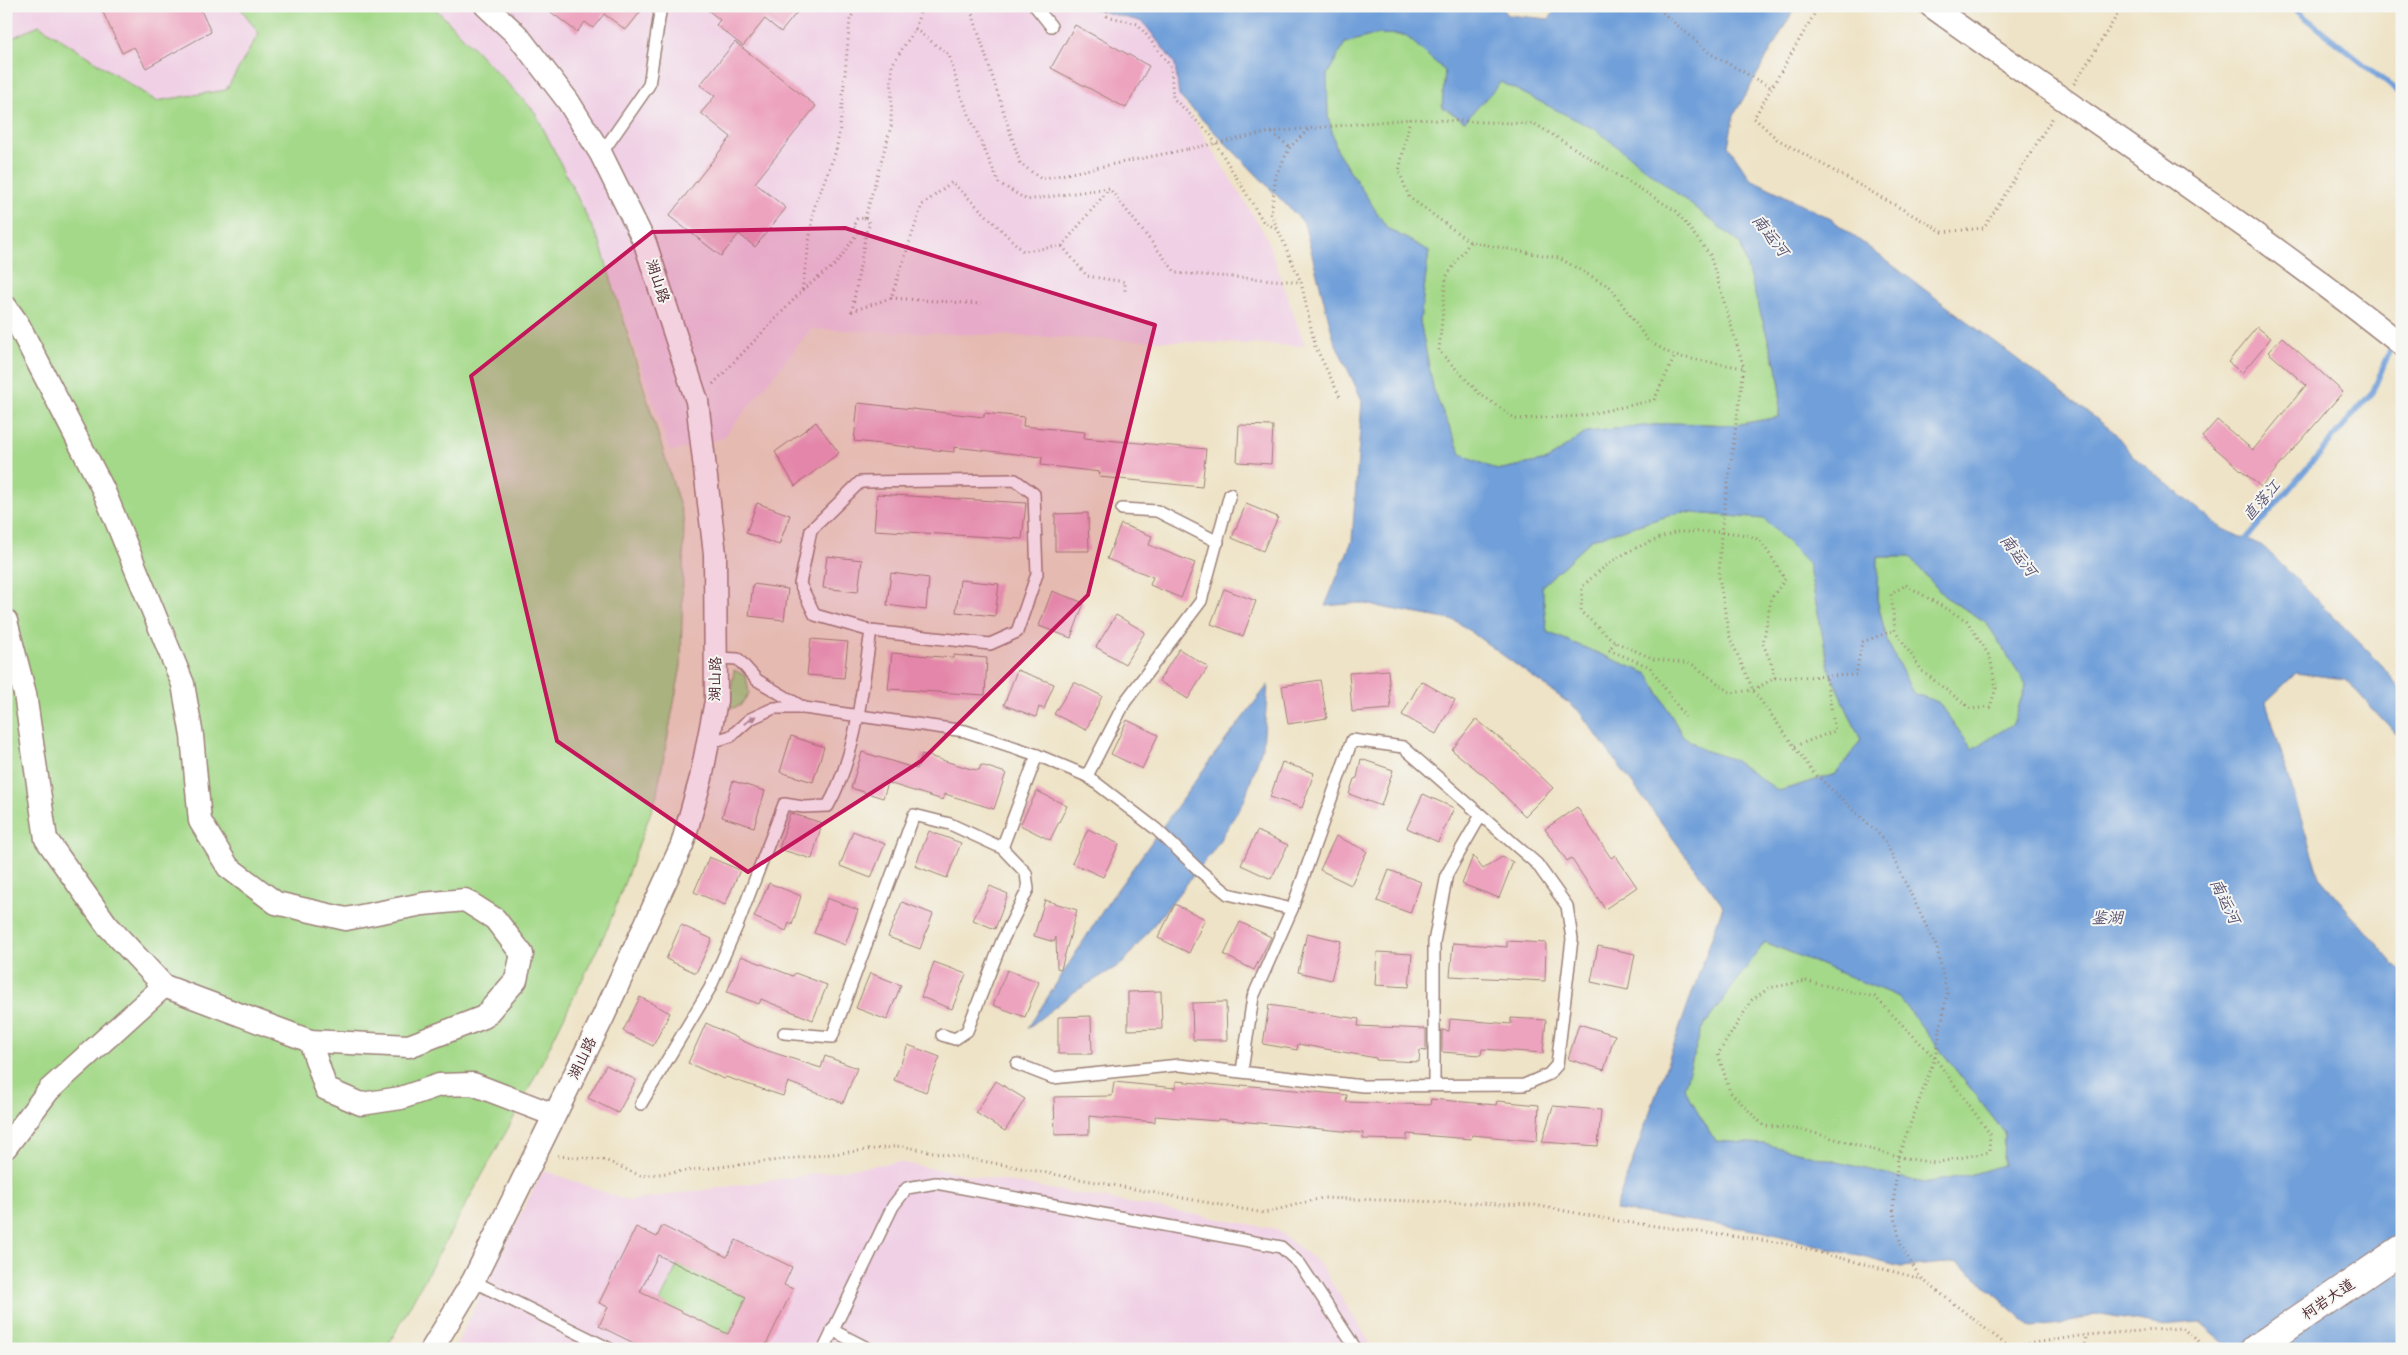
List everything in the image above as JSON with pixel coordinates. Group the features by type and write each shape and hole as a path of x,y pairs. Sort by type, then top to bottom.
{"street":[{"name":"湖山路","path":"432,1349 473,1281 603,1017 682,845 701,778 716,701 715,554 697,401 645,243 601,154 568,101 518,36 486,6"},
{"path":"1931,6 2063,101 2165,169 2366,316 2402,345"},
{"path":"6,307 18,324 103,489 183,684 192,736 200,821 228,867 276,903 346,919 423,904 465,900 495,919 522,954 516,980 484,1017 409,1046 310,1041 164,986 107,926 46,839 25,694 6,621"},
{"path":"6,1147 48,1090 164,986"},
{"path":"310,1041 326,1090 361,1104 401,1098 439,1085 473,1084 554,1115"},
{"name":"柯岩大道","path":"2255,1349 2402,1249"}],"lane":[{"path":"601,154 649,85 661,6"},
{"path":"1035,6 1051,26"},
{"path":"1015,480 1034,494 1036,574 1017,632 990,644 871,632 814,615 800,584 811,530 860,482 1015,480"},
{"path":"1087,776 1125,702 1201,601 1230,494"},
{"path":"1122,509 1157,511 1218,542"},
{"path":"641,1104 710,988 737,926 784,804 803,807 828,806 839,785 857,715 871,632"},
{"path":"716,658 738,659 757,680 804,708"},
{"path":"708,743 731,736 750,718 774,708 804,708 964,731 1038,756 1087,776 1156,829 1200,871 1228,894 1292,909"},
{"path":"1018,1064 1053,1078 1179,1065 1363,1086 1524,1085 1550,1074 1557,1065 1572,939 1567,906 1537,864 1402,747 1352,740 1292,909 1253,997 1242,1071"},
{"path":"1002,848 1038,756"},
{"path":"784,1033 832,1037 914,815 950,824 1002,848 1026,873 1028,889 1002,941 966,1031 955,1039 942,1035"},
{"path":"1434,1085 1434,942 1447,874 1482,815"},
{"path":"824,1349 893,1206 907,1188 936,1183 1281,1246 1300,1264 1356,1349"},
{"path":"473,1281 610,1349"},
{"path":"832,1330 869,1349"}],"path":[{"path":"802,291 814,208 836,151 840,128 850,19 858,6"},
{"path":"865,218 891,127 892,66 915,30 922,6"},
{"path":"967,6 973,16 1020,163 1041,179 1271,132 1410,119 1535,124 1676,211 1710,255 1744,368 1720,532 1719,577 1729,635 1753,690 1812,772 1884,839 1937,948 1947,994 1936,1058 1898,1157 1892,1208 1901,1246 1922,1279 2008,1347 2086,1335 2182,1328 2208,1349"},
{"path":"1106,6 1107,16 1138,24 1170,67 1173,98 1210,134 1263,221 1278,230"},
{"path":"1655,6 1711,54 1772,88"},
{"path":"1819,6 1754,118 1778,139 1943,232 1984,228 2123,6"},
{"path":"915,30 949,55 961,96 999,183 1027,200 1109,188"},
{"path":"1410,119 1399,171 1408,196 1470,242 1559,258 1610,286 1648,341 1675,356 1744,368"},
{"path":"1308,129 1290,147 1276,175 1271,214 1301,282 1315,346 1341,399"},
{"path":"1271,132 1290,147"},
{"path":"891,298 922,205 952,182 1023,251 1062,246 1109,188"},
{"path":"1109,188 1176,273 1301,282"},
{"path":"865,218 870,224 866,232 852,311 891,298 981,304"},
{"path":"858,232 853,226 857,219 865,218"},
{"path":"858,232 866,232"},
{"path":"697,401 802,291 836,264 858,232"},
{"path":"1470,242 1446,277 1439,351 1480,394 1516,419 1581,416 1654,400 1675,356"},
{"path":"1062,246 1087,276 1125,282 1125,293"},
{"path":"1775,678 1763,644 1771,599 1784,579 1773,559 1755,538 1720,532 1677,532 1636,546 1604,566 1582,587 1581,612 1615,642 1654,659 1692,664 1731,693 1753,690 1775,678 1856,675 1862,642 1895,630"},
{"path":"1906,585 1967,621 1990,658 1996,688 1990,706 1970,709 1922,671 1895,630 1891,594 1906,585"},
{"path":"1615,642 1609,650 1650,667 1685,717"},
{"path":"1795,746 1835,731 1826,677"},
{"path":"1806,981 1875,997 1936,1058 1990,1134 1989,1152 1935,1163 1898,1157 1804,1130 1764,1126 1730,1092 1718,1054 1752,1000 1770,988 1806,981"},
{"path":"535,1154 605,1160 641,1176 901,1146 1264,1213 1322,1198 1534,1205 1618,1221 1783,1243 1922,1279"},
{"path":"2085,1349 2086,1335"}],"highlighted area":[{"path":"845,228 1155,325 1088,595 921,761 748,872 557,741 471,376 652,232"}],"shaded area":[{"path":"6,6 239,6 259,33 226,90 156,101 39,25 6,41"},
{"path":"433,6 1081,6 1143,21 1175,64 1179,96 1266,236 1305,346 811,329 723,438 670,452 600,244 535,112"},
{"path":"897,1162 1276,1229 1320,1264 1374,1349 454,1349 543,1170 628,1201"}],"green space":[{"path":"239,6 433,6 535,112 600,243 684,520 681,666 656,798 608,927 522,1103 386,1349 6,1349 6,41 39,25 156,101 226,90 259,33"},
{"path":"1378,34 1405,35 1445,71 1442,107 1464,121 1501,82 1597,130 1740,243 1780,380 1779,417 1735,425 1672,423 1587,432 1547,460 1497,470 1461,454 1434,392 1420,321 1429,251 1387,228 1337,151 1328,116 1327,75 1345,43"},
{"path":"1681,512 1764,519 1808,563 1830,673 1861,740 1836,774 1779,791 1732,759 1703,750 1682,735 1648,674 1547,632 1542,586 1592,539"},
{"path":"1878,557 1910,557 1944,596 1986,622 2026,684 2013,724 1972,749 1938,702 1913,693 1887,641 1877,599"},
{"path":"734,670 746,676 749,693 740,706 728,709"},
{"path":"1765,942 1899,997 2004,1132 2003,1165 1970,1175 1923,1183 1764,1144 1715,1141 1684,1088 1701,1030"},
{"path":"678,1264 746,1297 728,1334 660,1302"}],"water":[{"name":"鉴湖","path":"1081,6 1501,6 1508,15 1549,19 1558,6 1796,6 1734,115 1728,146 1751,179 1831,219 2114,432 2135,458 2223,529 2265,548 2381,664 2402,691 2402,740 2345,679 2296,673 2266,702 2319,877 2402,973 2402,1349 2232,1349 2200,1322 2160,1325 2095,1314 2061,1324 2032,1327 1958,1262 1901,1267 1761,1231 1615,1210 1723,906 1578,710 1456,621 1359,603 1325,606 1352,541 1362,400 1334,340 1304,223 1179,96 1175,64 1143,22","holes":["1378,34 1405,35 1445,71 1442,107 1465,121 1501,82 1596,130 1740,243 1780,380 1779,417 1735,425 1672,423 1587,432 1547,460 1497,470 1461,454 1434,392 1420,321 1429,251 1387,228 1337,151 1328,116 1327,75 1345,43","1681,512 1764,519 1808,563 1830,673 1861,740 1836,774 1779,791 1732,759 1703,750 1682,735 1648,674 1547,632 1542,586 1592,539","1878,557 1910,557 1944,596 1986,622 2026,684 2013,724 1972,749 1938,702 1913,693 1887,641 1877,599","1765,942 1899,997 2004,1132 2003,1165 1970,1175 1923,1183 1764,1144 1715,1141 1684,1088 1701,1030"]},
{"path":"1268,685 1263,745 1244,801 1213,851 1123,963 1074,992 1028,1028 1107,904 1211,759"}],"building":[{"path":"100,6 199,6 211,32 146,68 134,47 122,53"},
{"path":"543,6 645,6 626,30 604,14 593,28 585,22 577,32"},
{"path":"703,6 802,6 781,32 765,19 743,46 716,25 720,20"},
{"path":"1075,25 1149,66 1126,108 1051,68"},
{"path":"735,42 816,106 755,183 786,208 755,247 739,234 721,256 669,216 731,137 701,113 715,96 700,85"},
{"path":"2257,327 2271,338 2242,373 2228,362"},
{"path":"2282,337 2343,392 2261,487 2202,437 2217,420 2253,450 2306,385 2268,352"},
{"path":"858,403 984,417 984,413 1024,417 1023,426 1085,432 1084,438 1206,449 1202,487 1099,477 1100,472 1041,465 1042,457 954,447 954,452 854,441"},
{"path":"816,422 839,453 795,486 775,452"},
{"path":"1239,425 1273,426 1271,464 1237,462"},
{"path":"877,494 1026,503 1022,539 874,530"},
{"path":"757,503 790,515 779,545 746,533"},
{"path":"1246,504 1278,517 1263,551 1232,538"},
{"path":"1088,513 1089,551 1055,551 1055,514"},
{"path":"1121,524 1152,536 1149,545 1195,563 1181,598 1150,585 1153,577 1107,559"},
{"path":"827,556 862,560 858,592 823,588"},
{"path":"891,573 929,578 926,610 887,605"},
{"path":"960,580 999,584 995,616 956,612"},
{"path":"753,584 788,589 784,620 749,616"},
{"path":"1224,589 1256,601 1243,636 1211,624"},
{"path":"1052,591 1084,603 1071,638 1039,626"},
{"path":"1116,615 1145,632 1125,664 1096,647"},
{"path":"811,639 848,642 844,678 807,675"},
{"path":"1179,649 1208,667 1188,699 1159,681"},
{"path":"892,653 954,658 954,655 987,658 985,695 888,689"},
{"path":"1017,670 1054,684 1044,709 1039,707 1036,717 1004,705"},
{"path":"1388,670 1391,709 1352,712 1349,673"},
{"path":"1320,680 1327,718 1288,724 1282,686"},
{"path":"1421,681 1455,700 1436,734 1402,715"},
{"path":"1074,682 1102,696 1086,730 1054,714"},
{"path":"1476,719 1514,750 1553,788 1525,816 1487,778 1452,750"},
{"path":"1127,720 1158,735 1142,769 1111,754"},
{"path":"791,736 824,747 813,782 780,772"},
{"path":"862,752 917,769 922,754 971,769 979,770 981,765 1006,773 994,809 945,794 943,800 888,783 883,798 851,788"},
{"path":"1361,759 1393,770 1381,806 1349,794 1354,779 1357,778"},
{"path":"1282,762 1314,773 1302,808 1270,797"},
{"path":"733,781 765,791 754,827 722,817"},
{"path":"1037,791 1067,806 1050,840 1020,825"},
{"path":"1423,794 1454,808 1438,842 1407,828"},
{"path":"1577,807 1611,858 1615,855 1637,887 1605,909 1571,858 1567,861 1545,829"},
{"path":"790,813 822,823 812,859 779,849"},
{"path":"1088,829 1119,844 1103,877 1072,863"},
{"path":"853,831 885,844 871,878 840,866"},
{"path":"929,831 961,843 947,878 915,866"},
{"path":"1257,831 1288,845 1271,879 1241,865"},
{"path":"1336,836 1367,851 1351,885 1320,870"},
{"path":"1473,856 1483,869 1502,857 1513,862 1499,898 1462,884"},
{"path":"709,857 740,870 725,905 694,892"},
{"path":"1389,870 1421,882 1410,913 1377,901"},
{"path":"769,883 801,896 792,925 789,923 786,931 754,917"},
{"path":"990,886 1008,894 995,929 973,920"},
{"path":"827,898 858,910 845,945 814,933"},
{"path":"1045,900 1077,910 1061,969 1057,968 1056,937 1054,942 1034,936"},
{"path":"902,902 933,914 920,949 888,937"},
{"path":"1175,904 1205,919 1189,953 1158,938"},
{"path":"1240,922 1271,937 1254,970 1224,955"},
{"path":"681,925 712,939 696,973 666,959"},
{"path":"1307,933 1341,941 1331,980 1298,972"},
{"path":"1507,941 1546,943 1545,981 1450,976 1453,943 1507,947"},
{"path":"1598,946 1635,954 1628,990 1591,982"},
{"path":"1377,952 1412,954 1409,987 1375,985"},
{"path":"741,956 793,976 795,973 827,985 813,1020 761,999 759,1004 727,992"},
{"path":"934,962 966,974 952,1009 921,997"},
{"path":"1007,970 1039,982 1025,1017 993,1005"},
{"path":"870,973 901,985 887,1020 856,1008"},
{"path":"1161,991 1162,1029 1128,1030 1128,992"},
{"path":"640,997 670,1013 653,1046 623,1031"},
{"path":"1226,1002 1227,1040 1193,1040 1192,1003"},
{"path":"1269,1005 1359,1019 1358,1026 1426,1029 1426,1051 1420,1050 1419,1062 1376,1060 1376,1058 1298,1044 1297,1050 1263,1044"},
{"path":"1091,1016 1092,1054 1058,1054 1058,1017"},
{"path":"1511,1018 1546,1020 1543,1053 1482,1049 1481,1055 1442,1052 1442,1030 1449,1031 1450,1019 1511,1024"},
{"path":"706,1023 756,1047 821,1068 825,1056 857,1068 843,1103 788,1082 783,1096 726,1077 724,1079 688,1063"},
{"path":"1579,1024 1615,1035 1604,1070 1568,1059"},
{"path":"908,1045 940,1057 926,1092 894,1080"},
{"path":"606,1065 636,1080 618,1113 588,1098"},
{"path":"996,1081 1025,1099 1005,1131 976,1113"},
{"path":"1176,1081 1347,1095 1346,1102 1430,1105 1431,1099 1496,1105 1497,1101 1539,1105 1537,1141 1472,1135 1471,1139 1407,1134 1407,1140 1363,1139 1363,1133 1218,1119 1217,1121 1155,1116 1155,1122 1089,1116 1089,1134 1055,1135 1054,1097 1112,1096 1114,1082 1176,1088"},
{"path":"1553,1106 1601,1110 1598,1146 1542,1142"},
{"path":"662,1226 727,1257 736,1240 792,1267 784,1285 793,1289 764,1349 646,1349 599,1326 608,1307 599,1303 636,1227 657,1237","holes":["658,1255 746,1297 728,1334 640,1292"]}],"waterway":[{"path":"2291,6 2402,95"},
{"name":"直落江","path":"2396,334 2402,320"},
{"name":"直落江","path":"2242,544 2373,391 2393,343"}],"water label":[{"name":"南运河","path":"1771,235"},
{"name":"南运河","path":"2019,555"},
{"name":"南运河","path":"2226,901"}]}
